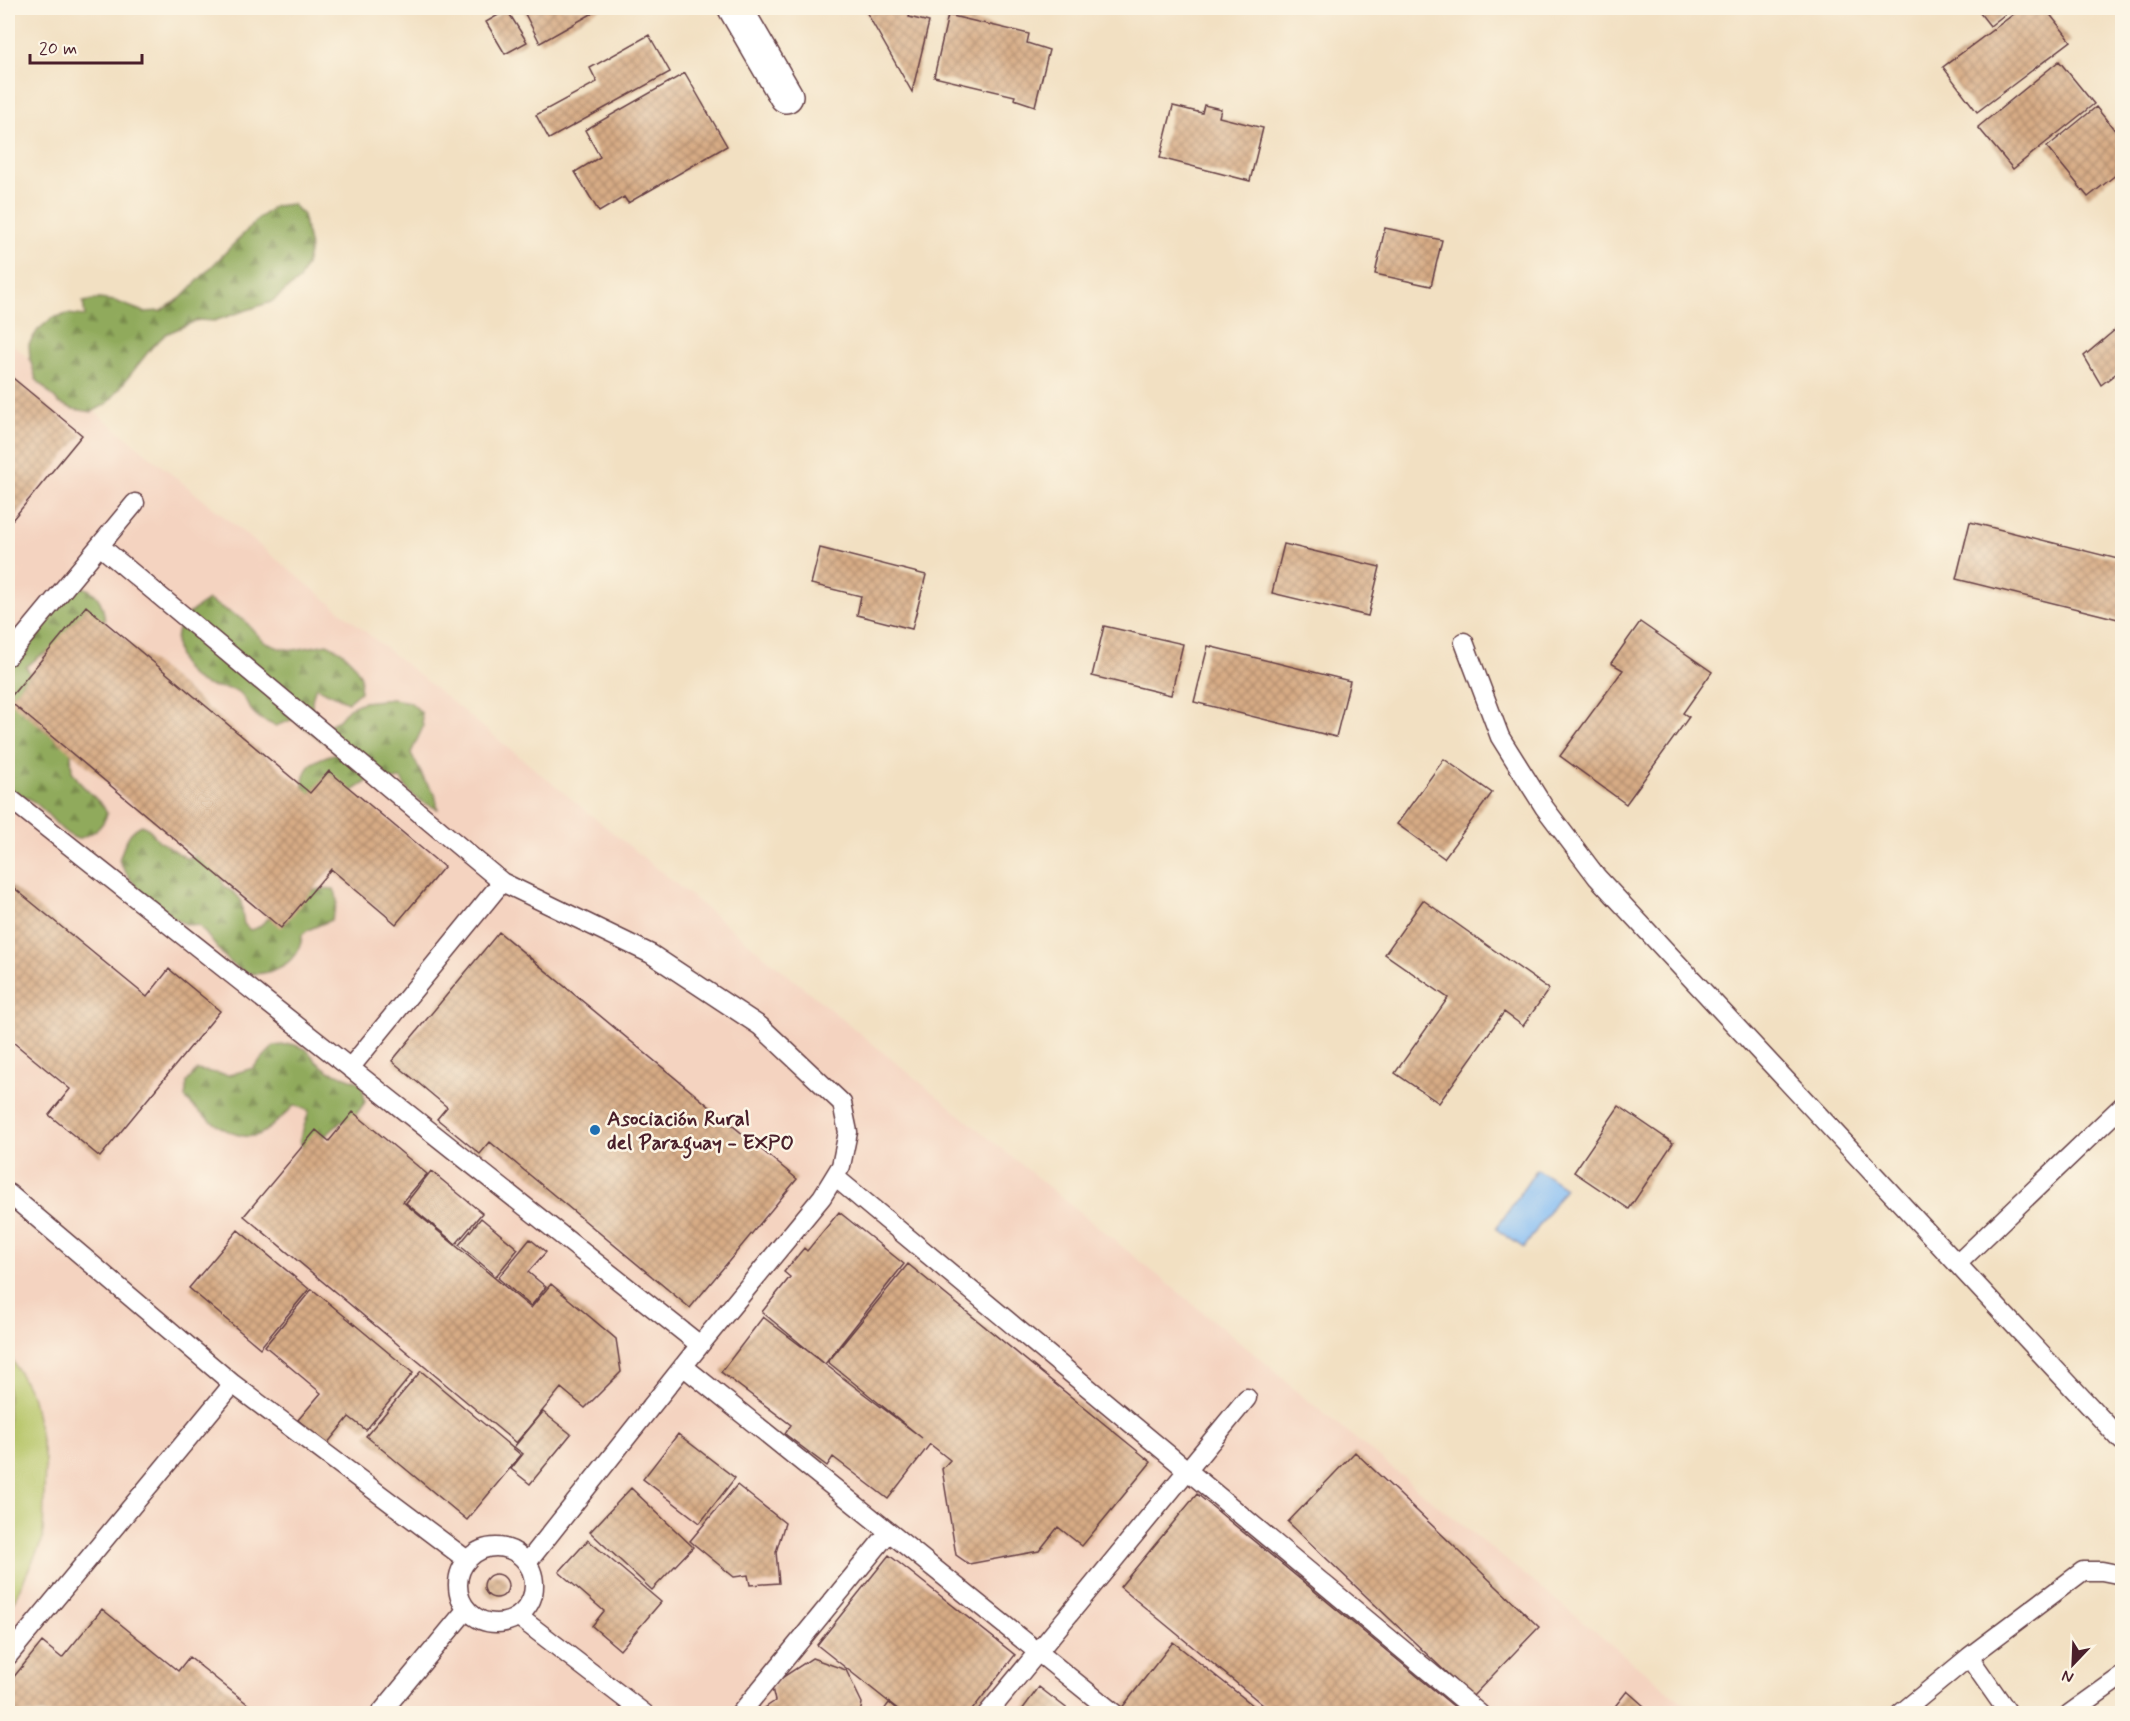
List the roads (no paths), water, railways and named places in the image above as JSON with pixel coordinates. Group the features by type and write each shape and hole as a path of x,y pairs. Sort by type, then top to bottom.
{"street":[{"path":"735,8 786,96"}],"lane":[{"path":"8,657 135,503"},
{"path":"100,546 502,882 651,954 760,1026 842,1103 848,1132 842,1166 822,1197 700,1345 527,1563"},
{"path":"1464,642 1500,737 1544,807 1597,877 2122,1441"},
{"path":"8,797 700,1345"},
{"path":"350,1068 502,882"},
{"path":"1957,1264 2122,1106"},
{"path":"835,1177 1480,1713"},
{"path":"8,1193 233,1384 467,1560"},
{"path":"684,1366 1115,1713"},
{"path":"8,1656 233,1384"},
{"path":"987,1713 1247,1398"},
{"path":"740,1713 889,1532"},
{"path":"498,1546 519,1554 527,1563 533,1574 535,1586 533,1598 519,1617 508,1622 485,1623 466,1610 460,1601 457,1579 460,1569 476,1552 498,1546"},
{"path":"1900,1713 1969,1657 2083,1571 2102,1571 2122,1575"},
{"path":"380,1713 466,1610"},
{"path":"519,1617 645,1713"},
{"path":"1969,1657 2009,1713"},
{"path":"2069,1713 2122,1676"}],"water":[{"path":"1537,1169 1565,1188 1524,1248 1496,1229"}],"place":[{"name":"Asociación Rural del Paraguay - EXPO","path":"595,1130"}]}
